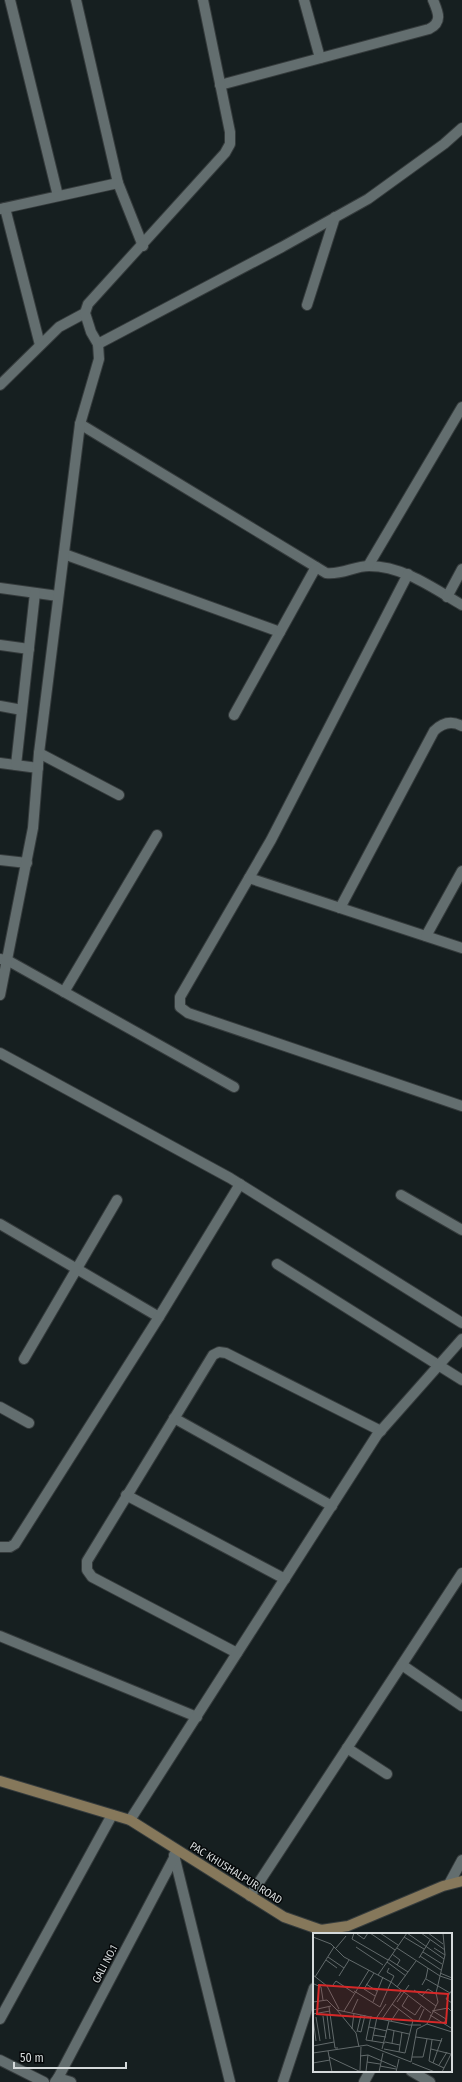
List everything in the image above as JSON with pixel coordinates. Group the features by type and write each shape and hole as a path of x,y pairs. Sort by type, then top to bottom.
{"main road":[{"name":"PAC KHUSHALPUR ROAD","path":"0,1781 130,1820 174,1852 284,1917 321,1930 333,1931 348,1926 449,1884 462,1881"}],"street":[{"path":"10,0 58,196"},
{"path":"76,0 118,183 143,246"},
{"path":"0,995 4,960 27,863 33,828 39,753 80,424 99,359 98,344 91,332 85,313 88,304 143,246 225,154 230,144 230,132 203,0"},
{"path":"304,0 320,58"},
{"path":"220,85 436,26 439,22 439,15 433,0"},
{"path":"98,344 335,217 374,194 444,144 462,128"},
{"path":"40,346 2,209 118,183"},
{"path":"307,305 335,217"},
{"path":"0,385 59,327 85,313"},
{"path":"368,566 462,407"},
{"path":"80,424 326,573 337,574 368,566 395,569 408,574 462,605"},
{"path":"64,554 280,632"},
{"path":"234,715 316,567"},
{"path":"447,597 462,569"},
{"path":"408,574 271,840 180,997 180,1007 188,1013 462,1106"},
{"path":"0,588 58,596"},
{"path":"16,765 35,593"},
{"path":"0,645 29,649"},
{"path":"0,706 22,710"},
{"path":"340,908 434,731 440,725 449,723 462,726"},
{"path":"39,753 118,795"},
{"path":"0,762 38,768"},
{"path":"64,992 157,835"},
{"path":"0,860 27,863"},
{"path":"426,936 462,870"},
{"path":"249,878 462,948"},
{"path":"4,960 234,1087"},
{"path":"0,1053 240,1184 462,1323"},
{"path":"0,1547 10,1547 15,1544 159,1317 240,1184"},
{"path":"401,1195 462,1230"},
{"path":"24,1359 117,1200"},
{"path":"0,1224 159,1317"},
{"path":"277,1264 462,1380"},
{"path":"130,1820 381,1431 462,1339"},
{"path":"237,1653 92,1577 87,1570 87,1561 213,1355 219,1352 226,1353 381,1431"},
{"path":"0,1407 29,1423"},
{"path":"174,1418 332,1506"},
{"path":"126,1495 285,1579"},
{"path":"250,1896 462,1573"},
{"path":"0,1636 197,1716"},
{"path":"402,1666 462,1706"},
{"path":"347,1748 387,1774"},
{"path":"0,2019 112,1815"},
{"path":"174,1852 230,2082"},
{"name":"GALI NO.1","path":"56,2080 174,1852"},
{"path":"449,1884 462,1860"},
{"path":"283,2082 313,1991"},
{"path":"0,2060 44,2082"},
{"path":"364,2082 369,2072"},
{"path":"413,2072 430,2082"},
{"path":"56,2080 71,2082"}]}
